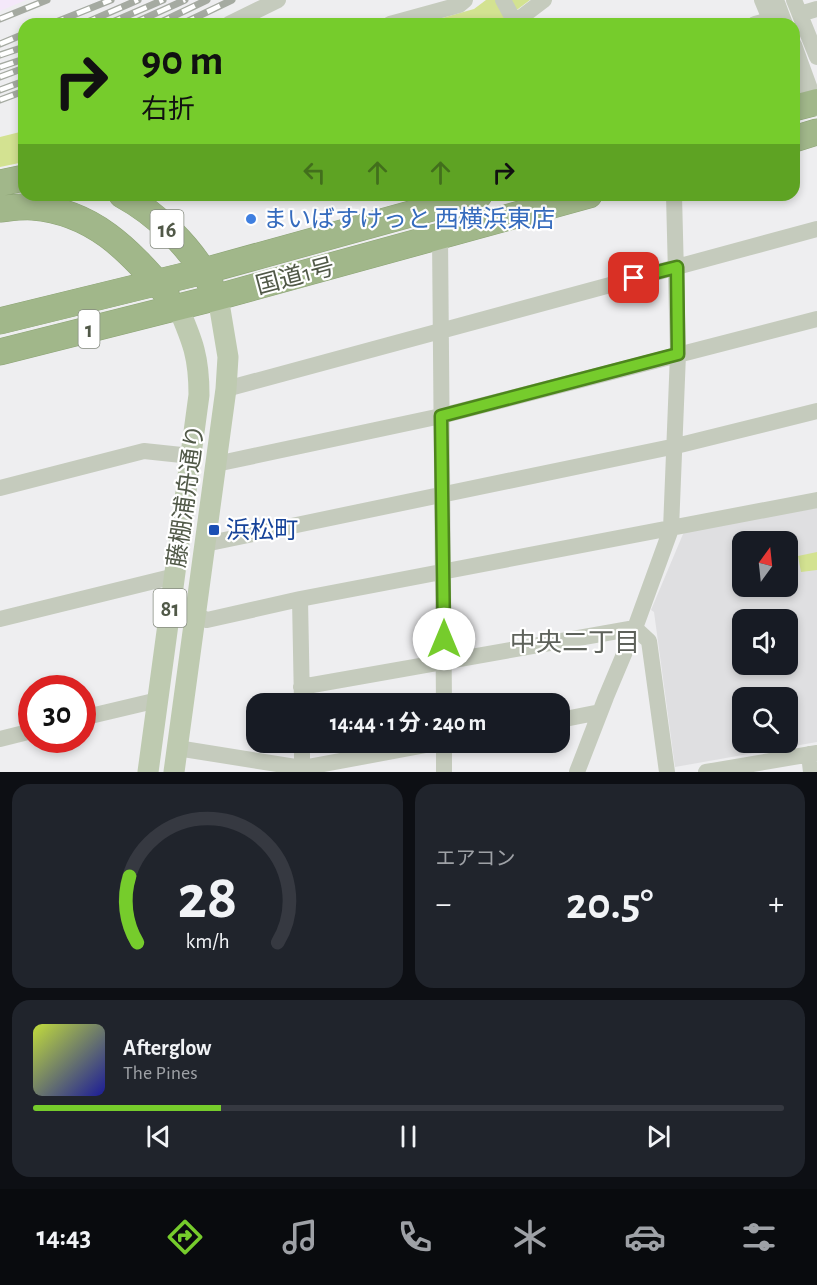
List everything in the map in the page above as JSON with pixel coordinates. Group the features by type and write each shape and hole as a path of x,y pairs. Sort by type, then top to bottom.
{"highway":[{"path":"800,137 817,132"},
{"path":"0,183 18,179"},
{"name":"16","path":"140,201 181,243 204,271 218,297"},
{"name":"国道1号","path":"204,271 458,201"},
{"name":"国道1号","path":"0,352 218,297 567,201"},
{"name":"16","path":"0,209 31,206 82,218 105,232 157,282 178,307"},
{"name":"1","path":"0,321 204,271"}],"main road":[{"name":"藤棚浦舟通り","path":"174,772 226,389 228,357 218,297"},
{"name":"藤棚浦舟通り","path":"148,772 199,395 198,362 194,343 178,307"}],"street":[{"path":"241,18 278,0"},
{"path":"412,18 459,5 465,0"},
{"path":"503,0 514,18"},
{"path":"518,18 544,0"},
{"path":"762,0 769,18"},
{"path":"772,18 776,0"},
{"path":"817,9 797,7 817,57"},
{"path":"800,69 809,105"},
{"path":"800,89 809,105"},
{"path":"577,772 635,628 671,529 678,354 675,201"},
{"path":"226,389 817,229"},
{"path":"440,236 444,693"},
{"path":"216,464 441,416 817,320"},
{"path":"205,544 675,446 817,411"},
{"path":"0,488 144,451 191,456"},
{"path":"170,612 195,615 207,620 300,599 817,500"},
{"path":"0,619 175,576"},
{"path":"300,599 301,693"},
{"path":"310,693 444,662 635,628"},
{"path":"635,628 649,641 668,772"},
{"path":"96,715 158,700"},
{"path":"570,718 600,712"},
{"path":"0,739 18,734"},
{"path":"177,748 302,770 388,753"},
{"path":"302,753 302,770"},
{"path":"443,753 444,772"},
{"path":"706,772 813,753 811,772"}],"shaded area":[{"path":"0,0 26,0 0,11"},
{"path":"486,0 530,0 506,18 442,18 474,9"},
{"path":"18,132 18,163 0,167 0,137"},
{"path":"817,503 817,742 798,745 798,687 732,687 732,753 755,753 675,767 654,612 651,610 686,527"},
{"path":"817,552 817,570 801,572 798,556"}],"railway":[{"path":"0,19 47,0"},
{"path":"66,18 111,0"},
{"path":"97,18 138,0"},
{"path":"122,18 163,0"},
{"path":"145,18 185,0"},
{"path":"170,18 207,0"},
{"path":"194,18 232,0"},
{"path":"0,44 18,36"},
{"path":"0,55 18,49"},
{"path":"0,67 18,61"},
{"path":"0,77 18,70"},
{"path":"0,90 18,83"},
{"path":"0,100 18,93"}],"place":[{"name":"まいばすけっと 西横浜東店","path":"251,219"},
{"name":"浜松町","path":"214,530"}],"district":[{"name":"中央二丁目","path":"575,642"}],"route":[{"path":"444,639 441,416 678,354 677,267 634,278"}]}
